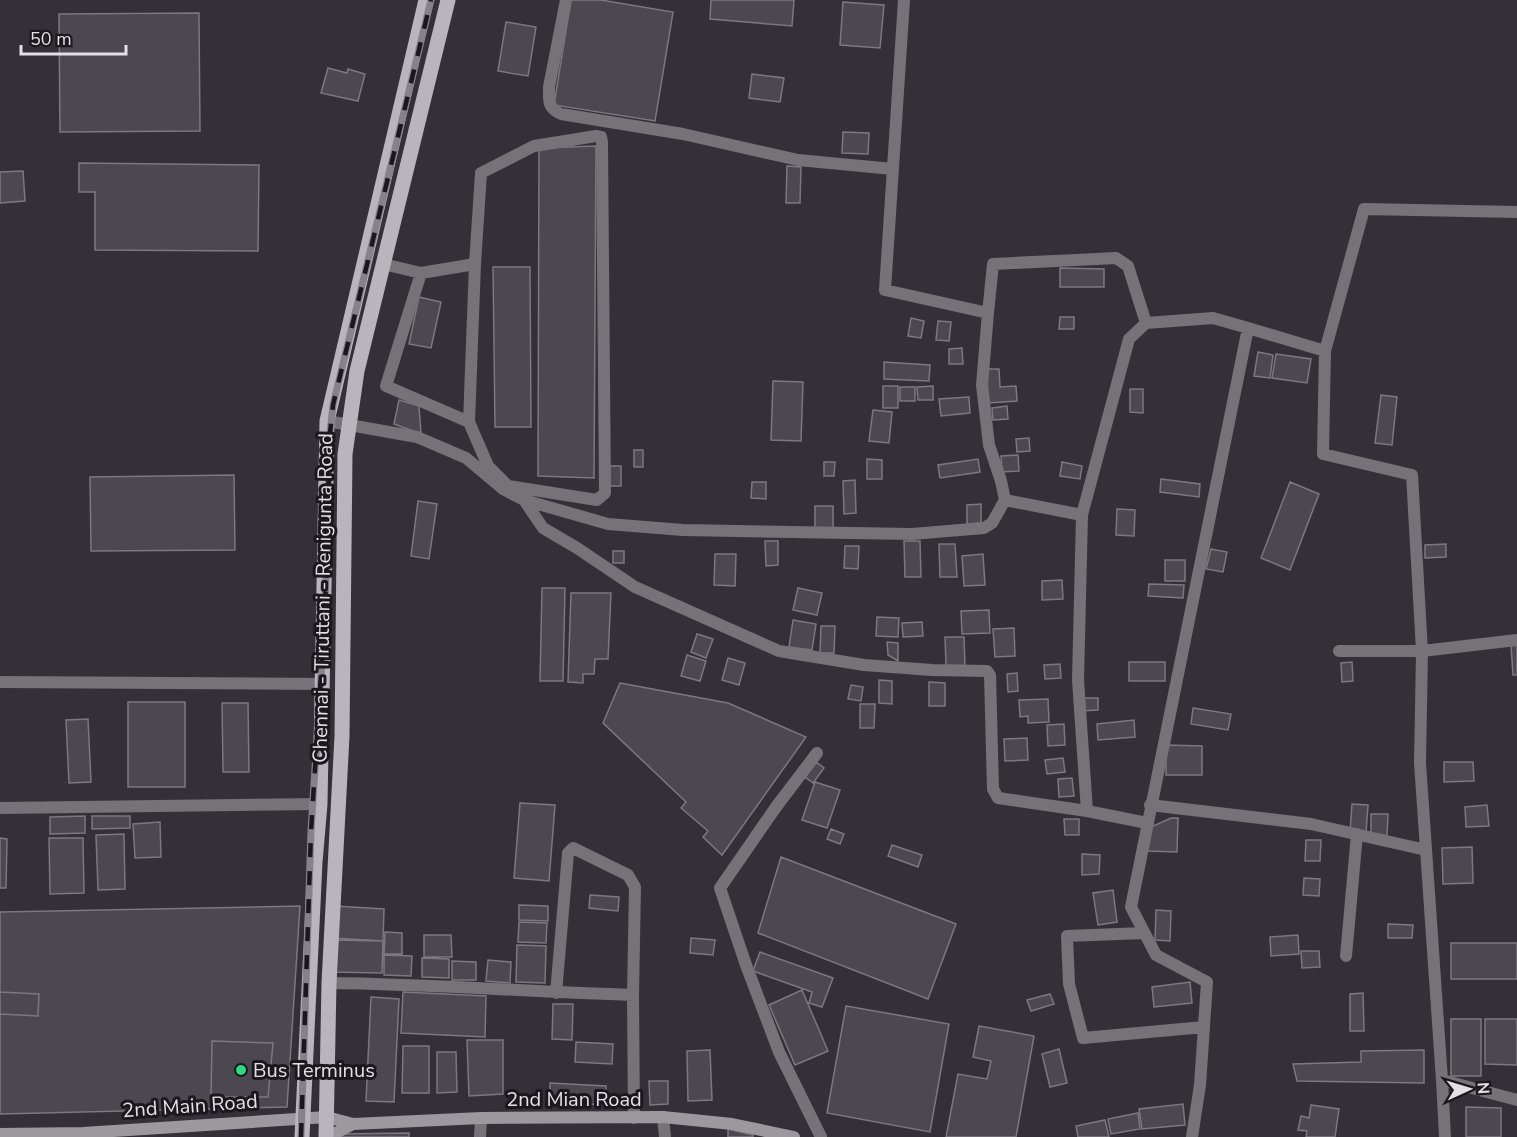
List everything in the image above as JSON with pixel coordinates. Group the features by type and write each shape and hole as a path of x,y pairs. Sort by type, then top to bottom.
{"main road":[{"name":"Chennai - Tiruttani - Renigunta Road","path":"302,1137 315,862 320,804 327,421 426,0"},
{"name":"Chennai - Tiruttani - Renigunta Road","path":"327,1137 329,983 342,736 345,453 357,371 448,0"},
{"path":"323,585 344,584"},
{"name":"2nd Main Road","path":"0,1134 153,1132 327,1117 353,1124"},
{"name":"2nd Mian Road","path":"353,1124 481,1118 663,1118 732,1124 795,1137"},
{"path":"327,1137 353,1124"}],"street":[{"path":"566,0 549,87 549,101 553,110 561,114 683,134 798,160 893,169"},
{"path":"904,0 885,290 988,313"},
{"path":"596,136 601,138 605,493 597,500 508,486 488,466 470,422 475,264 481,173 534,146 596,136"},
{"path":"1445,1137 1420,764 1422,651 1412,474 1323,454 1325,351 1365,209 1517,212"},
{"path":"327,421 417,437 466,459 503,489 524,500 608,524 683,530 912,534 984,528 992,523 1005,500 989,445 982,385 993,264 1116,258 1128,266 1146,323"},
{"path":"383,264 421,273 475,264"},
{"path":"421,273 386,386 470,422"},
{"path":"1087,811 1078,680 1082,515 1129,339 1146,323 1213,318 1325,351"},
{"path":"1192,1137 1200,1085 1207,982 1156,955 1131,907 1248,328"},
{"path":"524,500 543,528 634,587 779,651 864,665 987,671 990,675 993,789 998,798 1087,811 1147,823"},
{"path":"1005,500 1082,515"},
{"path":"1339,651 1422,651 1517,640"},
{"path":"0,682 322,684"},
{"path":"817,753 720,888 779,1052 821,1137"},
{"path":"0,808 320,804"},
{"path":"1150,805 1311,824 1426,850"},
{"path":"1346,956 1356,834"},
{"path":"556,993 568,853 573,848 628,875 635,887 634,1118"},
{"path":"1144,933 1067,936 1069,984 1083,1038 1204,1027"},
{"path":"329,983 422,984 556,993 633,994"},
{"path":"1442,1080 1517,1100"},
{"path":"480,1137 481,1118"},
{"path":"663,1118 665,1137"}],"building":[{"path":"571,0 601,0 673,12 655,121 554,105"},
{"path":"711,0 794,0 792,26 710,19"},
{"path":"843,2 884,5 880,48 840,45"},
{"path":"199,13 200,131 60,132 59,14"},
{"path":"506,22 536,27 528,76 498,71"},
{"path":"328,68 347,73 348,69 365,74 358,101 321,93"},
{"path":"752,74 784,78 780,102 749,98"},
{"path":"843,132 869,133 868,154 842,153"},
{"path":"596,146 594,478 538,476 539,148"},
{"path":"79,163 259,165 258,251 95,250 95,192 79,192"},
{"path":"787,166 801,167 800,203 786,203"},
{"path":"23,171 25,201 0,203 0,172"},
{"path":"493,267 530,267 531,427 495,427"},
{"path":"1060,268 1104,269 1104,287 1060,287"},
{"path":"419,297 441,302 431,348 409,344"},
{"path":"1060,317 1074,317 1074,329 1059,329"},
{"path":"911,318 924,321 921,338 908,336"},
{"path":"938,321 951,322 949,341 936,340"},
{"path":"962,348 963,364 949,364 949,349"},
{"path":"1258,352 1273,355 1270,378 1254,376"},
{"path":"1276,354 1311,359 1307,383 1272,378"},
{"path":"884,362 930,365 929,381 884,379"},
{"path":"986,369 999,369 1000,387 1016,386 1017,401 988,403"},
{"path":"773,381 803,382 801,441 771,440"},
{"path":"883,386 898,386 898,408 883,408"},
{"path":"933,386 933,400 918,400 917,387"},
{"path":"900,387 915,387 915,401 900,401"},
{"path":"1130,389 1143,389 1143,413 1130,412"},
{"path":"1381,395 1397,397 1392,445 1375,443"},
{"path":"969,397 970,413 941,416 939,399"},
{"path":"399,400 419,406 421,434 394,424"},
{"path":"1007,406 1008,419 993,420 992,408"},
{"path":"873,410 892,412 889,443 869,441"},
{"path":"1029,438 1030,451 1017,452 1016,439"},
{"path":"634,450 643,450 643,467 634,467"},
{"path":"1018,455 1019,471 1002,472 1001,456"},
{"path":"867,459 882,460 882,479 867,479"},
{"path":"978,459 980,472 940,478 938,465"},
{"path":"824,462 835,462 834,476 824,476"},
{"path":"1062,462 1082,466 1080,479 1060,476"},
{"path":"610,466 621,466 621,486 610,486"},
{"path":"234,475 235,550 91,551 90,477"},
{"path":"1161,479 1200,484 1199,497 1160,492"},
{"path":"855,480 856,513 844,514 843,481"},
{"path":"752,482 766,482 766,499 751,498"},
{"path":"1290,482 1319,494 1290,570 1261,558"},
{"path":"418,501 437,504 429,559 411,556"},
{"path":"981,504 981,523 967,524 967,505"},
{"path":"815,506 833,506 833,531 815,531"},
{"path":"1117,509 1135,510 1134,536 1116,535"},
{"path":"765,541 778,541 778,565 766,566"},
{"path":"904,541 920,541 921,577 905,577"},
{"path":"939,544 955,544 957,577 940,577"},
{"path":"1446,544 1446,557 1425,558 1425,545"},
{"path":"845,546 859,546 858,569 844,568"},
{"path":"1211,549 1227,552 1223,572 1206,569"},
{"path":"613,551 624,551 624,563 613,563"},
{"path":"715,554 736,554 735,586 714,585"},
{"path":"983,554 985,585 964,586 962,556"},
{"path":"1165,560 1185,560 1185,581 1165,581"},
{"path":"1062,580 1063,599 1042,600 1042,581"},
{"path":"1149,584 1184,585 1183,598 1148,596"},
{"path":"542,588 565,588 563,681 540,681"},
{"path":"798,588 822,593 817,615 793,610"},
{"path":"571,593 611,593 608,659 595,659 594,674 583,674 583,683 568,682"},
{"path":"989,610 990,633 962,634 961,611"},
{"path":"877,617 899,618 898,637 876,636"},
{"path":"793,620 816,624 812,650 789,647"},
{"path":"922,622 923,636 903,637 902,623"},
{"path":"821,626 835,626 834,653 820,653"},
{"path":"1014,628 1015,656 995,657 993,629"},
{"path":"697,634 713,639 706,658 691,652"},
{"path":"945,637 964,637 965,666 946,666"},
{"path":"887,642 898,643 898,661 888,655"},
{"path":"1511,645 1517,645 1517,675 1513,675"},
{"path":"687,655 706,661 700,681 681,676"},
{"path":"728,658 745,663 739,685 722,680"},
{"path":"1129,662 1165,662 1165,681 1129,681"},
{"path":"1352,662 1353,681 1342,682 1341,663"},
{"path":"1060,664 1061,678 1045,679 1044,665"},
{"path":"1017,673 1018,691 1008,692 1007,674"},
{"path":"879,680 892,681 892,704 879,703"},
{"path":"929,682 945,683 945,706 929,706"},
{"path":"620,683 728,703 806,737 722,855 703,837 708,831 681,808 686,802 603,723"},
{"path":"851,685 863,687 861,701 848,699"},
{"path":"1080,698 1098,698 1098,710 1080,711"},
{"path":"1048,699 1049,722 1028,723 1028,716 1020,717 1019,700"},
{"path":"128,702 185,702 185,787 128,787"},
{"path":"222,703 248,703 249,772 223,772"},
{"path":"860,704 875,704 874,728 860,728"},
{"path":"1193,708 1231,714 1228,730 1191,724"},
{"path":"88,719 91,782 69,783 66,720"},
{"path":"1134,720 1135,737 1098,740 1097,724"},
{"path":"1064,724 1065,745 1048,746 1047,725"},
{"path":"1027,738 1028,760 1005,761 1004,739"},
{"path":"1166,745 1202,746 1202,775 1166,775"},
{"path":"1063,758 1065,772 1047,774 1045,760"},
{"path":"816,762 824,768 813,783 805,777"},
{"path":"1444,762 1473,762 1474,781 1444,782"},
{"path":"1072,778 1074,796 1059,797 1058,779"},
{"path":"815,782 840,790 827,828 802,820"},
{"path":"520,803 555,805 549,881 514,878"},
{"path":"1352,804 1368,805 1366,833 1350,832"},
{"path":"1487,805 1489,826 1466,827 1465,807"},
{"path":"1371,814 1388,814 1387,836 1371,836"},
{"path":"85,816 85,833 50,834 50,817"},
{"path":"92,816 130,816 130,828 92,829"},
{"path":"1171,818 1178,818 1177,852 1147,851 1151,827"},
{"path":"1064,819 1079,819 1079,835 1065,835"},
{"path":"160,822 161,857 135,858 133,824"},
{"path":"831,829 844,834 840,844 827,839"},
{"path":"124,834 125,889 98,890 96,835"},
{"path":"0,838 7,839 6,888 0,888"},
{"path":"49,838 83,838 84,893 50,894"},
{"path":"1306,840 1321,840 1320,861 1305,861"},
{"path":"892,845 922,855 918,867 888,856"},
{"path":"1472,847 1473,883 1443,884 1442,848"},
{"path":"1082,854 1100,855 1099,874 1082,875"},
{"path":"781,857 956,924 928,999 758,933"},
{"path":"1304,878 1320,879 1319,896 1303,895"},
{"path":"1113,890 1117,922 1098,925 1093,893"},
{"path":"590,895 619,897 618,911 589,908"},
{"path":"519,905 548,906 548,921 519,920"},
{"path":"300,906 287,1107 0,1114 0,912"},
{"path":"335,906 384,909 383,941 333,938"},
{"path":"1156,910 1171,911 1170,941 1155,940"},
{"path":"519,922 547,923 546,943 518,942"},
{"path":"1388,924 1413,925 1412,938 1388,938"},
{"path":"385,932 402,933 402,954 384,954"},
{"path":"424,935 451,935 452,957 424,957"},
{"path":"1298,935 1299,954 1271,956 1270,937"},
{"path":"691,938 715,940 713,955 690,953"},
{"path":"332,940 383,941 382,973 331,972"},
{"path":"1451,943 1517,943 1517,979 1451,979"},
{"path":"517,945 546,946 545,983 516,982"},
{"path":"1301,951 1319,951 1320,967 1302,968"},
{"path":"760,952 833,978 822,1007 809,1003 812,992 753,971"},
{"path":"384,955 412,956 411,976 384,975"},
{"path":"422,958 449,959 449,978 422,977"},
{"path":"488,960 511,962 510,983 486,981"},
{"path":"452,961 476,962 476,980 452,980"},
{"path":"1190,982 1192,1003 1154,1007 1152,987"},
{"path":"802,990 828,1051 795,1065 769,1005"},
{"path":"0,992 39,994 38,1016 0,1014"},
{"path":"403,992 486,996 485,1037 401,1033"},
{"path":"1363,993 1364,1031 1350,1031 1350,994"},
{"path":"1050,994 1054,1004 1031,1011 1027,1000"},
{"path":"371,997 399,999 394,1102 366,1101"},
{"path":"553,1004 573,1004 572,1040 552,1039"},
{"path":"846,1006 949,1024 930,1132 827,1113"},
{"path":"1451,1019 1481,1019 1481,1076 1451,1076"},
{"path":"1485,1019 1517,1019 1517,1065 1485,1064"},
{"path":"979,1026 1034,1036 1016,1137 946,1137 958,1074 987,1079 991,1061 973,1057"},
{"path":"467,1040 503,1040 503,1094 469,1096"},
{"name":"Bus Terminus","path":"212,1041 273,1043 268,1097 211,1097"},
{"path":"576,1042 613,1044 612,1064 575,1062"},
{"path":"403,1046 429,1046 429,1093 402,1093"},
{"path":"1059,1049 1067,1083 1050,1087 1042,1054"},
{"path":"710,1050 712,1100 688,1101 687,1051"},
{"path":"1424,1050 1424,1083 1297,1081 1293,1064 1361,1062 1361,1051"},
{"path":"437,1052 456,1052 457,1092 437,1093"},
{"path":"649,1081 668,1081 668,1104 650,1105"},
{"path":"550,1083 606,1086 605,1105 550,1102"},
{"path":"1183,1104 1185,1125 1142,1129 1139,1109"},
{"path":"1311,1105 1339,1109 1335,1137 1306,1137 1307,1131 1298,1130 1301,1116 1309,1118"},
{"path":"1466,1107 1501,1108 1501,1137 1466,1137"},
{"path":"1138,1113 1140,1129 1111,1134 1108,1119"},
{"path":"1105,1120 1109,1137 1078,1137 1076,1126"},
{"path":"728,1129 753,1135 753,1137 728,1137"},
{"path":"409,1133 409,1137 336,1137 336,1134"}],"railway":[{"path":"301,1137 311,831 325,613 330,433 333,405 431,0"}],"place":[{"name":"Bus Terminus","path":"241,1070"}]}
